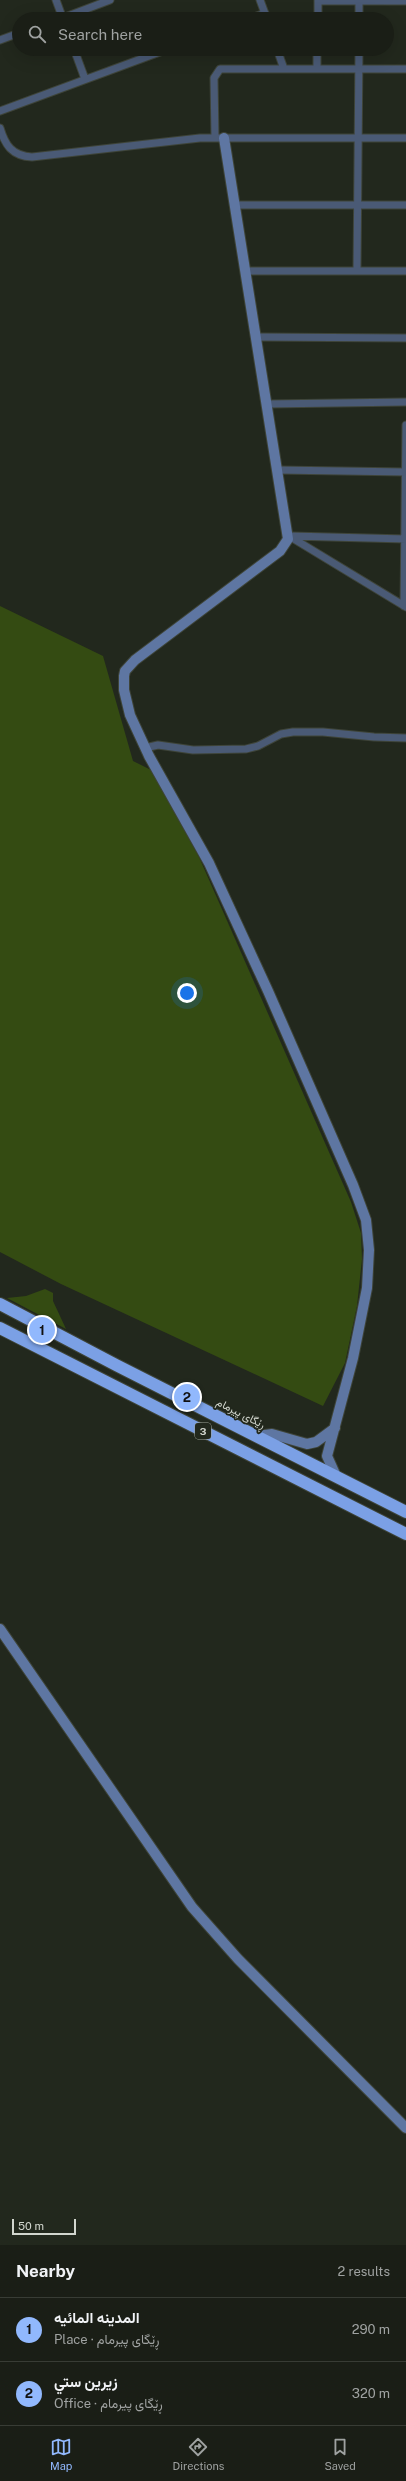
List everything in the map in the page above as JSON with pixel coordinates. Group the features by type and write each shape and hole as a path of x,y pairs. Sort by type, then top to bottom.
{"highway":[{"name":"ڕێگای پیرمام","path":"0,1304 116,1365 406,1512"},
{"path":"5,1331 13,1311"},
{"name":"3","path":"5,1331 406,1534"}],"street":[{"path":"56,0 60,12"},
{"path":"80,12 110,0"},
{"path":"260,0 264,12"},
{"path":"318,12 318,0 406,1"},
{"path":"358,0 359,12"},
{"path":"0,40 12,36"},
{"path":"77,56 85,79"},
{"path":"0,112 149,56"},
{"path":"279,56 284,69"},
{"path":"317,69 318,56"},
{"path":"357,270 359,56"},
{"path":"336,1476 327,1456 353,1358 367,1288 369,1250 366,1220 268,991 209,863 145,748 124,697 125,671 135,660 284,547 289,536 235,205 219,138 214,78 218,71 223,68 406,69"},
{"path":"0,128 10,149 23,157 219,138 406,138"},
{"path":"235,205 406,205"},
{"path":"245,271 406,271"},
{"path":"256,337 406,338"},
{"path":"268,404 406,402"},
{"path":"405,606 406,425"},
{"path":"278,470 405,472"},
{"path":"289,536 405,539"},
{"path":"289,536 405,606"},
{"path":"145,748 158,745 193,750 246,749 257,747 281,734 293,732 323,732 374,737 406,738"},
{"path":"257,1436 272,1434 307,1444 316,1442 335,1428"},
{"path":"0,1629 192,1907 238,1959 406,2128"}],"green space":[{"path":"0,606 103,656 133,761 151,770 199,857 351,1202 361,1233 362,1259 357,1306 345,1363 323,1406 61,1284 0,1252"},
{"path":"45,1289 53,1293 53,1301 66,1329 7,1298 26,1296"}],"place":[{"name":"المدينه المائيه","path":"42,1330"},
{"name":"زيرين ستي","path":"187,1397"}]}
